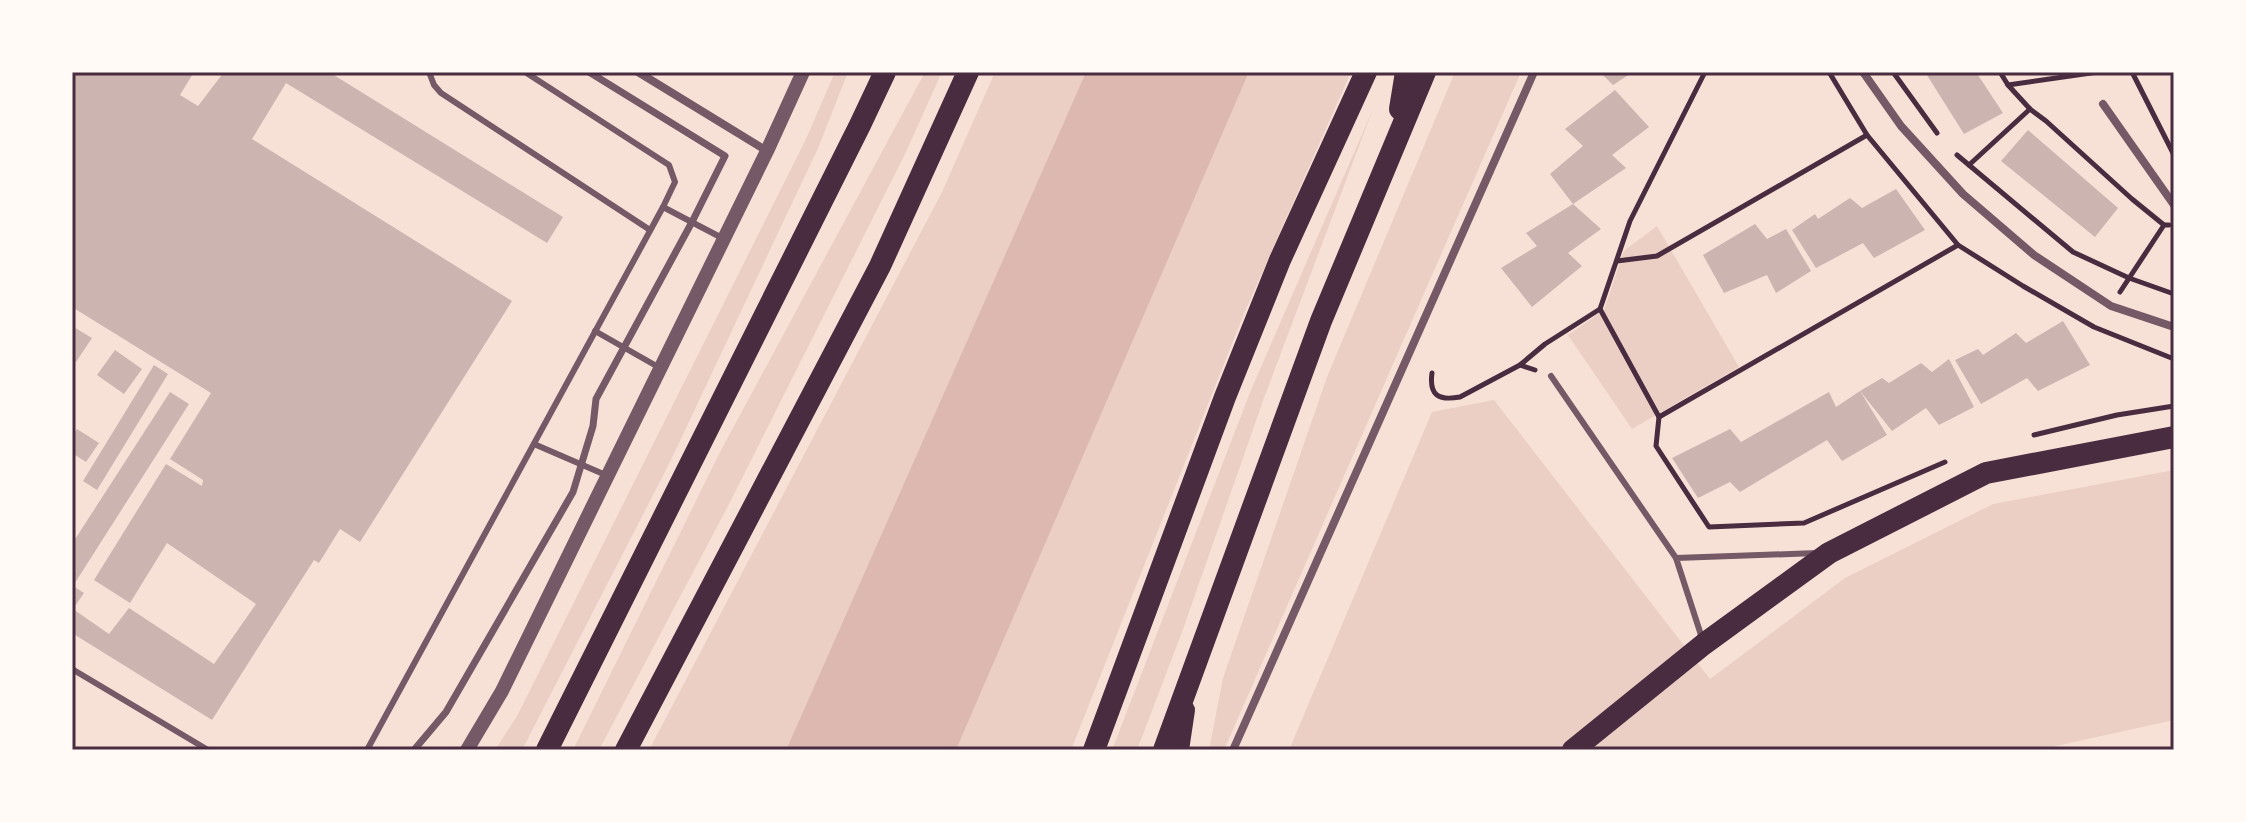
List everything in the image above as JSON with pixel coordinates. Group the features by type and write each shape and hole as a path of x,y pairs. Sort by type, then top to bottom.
{"highway":[{"path":"547,750 885,72"},
{"path":"860,125 897,72"},
{"path":"626,750 880,266 968,72"},
{"path":"1094,750 1225,397 1275,273 1366,72"},
{"path":"1394,142 1406,72"},
{"path":"1164,750 1321,321 1425,72"},
{"path":"1573,750 1704,644 1829,553 1986,473 2174,437"}],"main road":[{"path":"1179,750 1188,686"}],"street":[{"path":"414,750 446,712 573,492 593,426 596,399 725,156 589,72"},
{"path":"638,72 767,151"},
{"path":"467,750 502,691 803,72"},
{"path":"1233,750 1534,72"},
{"path":"1863,72 1901,126 1963,194 2034,255 2111,306 2174,327"},
{"path":"2103,104 2174,205"}],"lane":[{"path":"429,72 441,93 650,230"},
{"path":"371,749 675,182 669,165 525,72"},
{"path":"663,207 724,239"},
{"path":"595,331 660,368"},
{"path":"1551,376 1676,558 1704,644"},
{"path":"534,444 608,476"},
{"path":"1676,558 1829,553"},
{"path":"72,669 208,750"}],"path":[{"path":"1432,373 1430,383 1439,397 1460,397 1520,365 1545,344 1600,309 1630,221 1705,72"},
{"path":"1829,72 1867,135 1958,245 2094,327 2174,359"},
{"path":"1893,72 1937,134"},
{"path":"2000,72 2030,109 2164,225 2129,278"},
{"path":"2008,85 2098,72"},
{"path":"2132,72 2174,155"},
{"path":"1969,165 2030,109"},
{"path":"1617,261 1657,256 1867,135"},
{"path":"1946,147 2073,252 2129,278 2174,294"},
{"path":"1659,417 1958,245"},
{"path":"1600,309 1659,417 1656,446 1709,527 1804,523 1948,461"},
{"path":"1520,365 1551,376"},
{"path":"2033,435 2117,415 2174,406"}],"shaded area":[{"path":"835,72 848,72 819,146 670,462 522,750 495,750 517,716 806,139"},
{"path":"925,72 942,72 905,154 727,508 599,750 573,750 720,452"},
{"path":"995,72 1086,72 786,750 649,750 942,192"},
{"path":"1086,72 1249,72 956,750 786,750"},
{"path":"1249,72 1351,72 1243,316 1071,750 956,750"},
{"path":"1455,72 1521,72 1224,750 1209,750 1223,678 1327,377"},
{"path":"1373,109 1264,398 1137,750 1112,750 1251,390"},
{"path":"1657,226 1739,367 1632,429 1568,335 1604,310 1624,251"},
{"path":"1494,400 1710,679 1845,578 1993,504 2174,470 2174,720 2038,750 1289,750 1432,412"}],"building":[{"path":"72,72 194,72 180,95 198,106 224,72 329,72 563,217 547,243 286,83 252,139 512,301 360,542 340,529 319,563 314,560 212,720 72,633 72,544 170,392 189,404 73,586 84,593 73,609 109,634 129,608 214,664 256,604 167,543 130,603 94,580 166,464 202,486 203,480 170,459 211,393 72,307"},
{"path":"1600,72 1633,72 1613,85"},
{"path":"1925,72 1976,72 2003,113 1964,134"},
{"path":"1615,90 1649,127 1612,155 1626,168 1573,204 1550,174 1583,146 1565,129"},
{"path":"2028,130 2118,208 2095,237 2001,161"},
{"path":"1896,189 1925,230 1874,258 1863,243 1816,268 1792,230 1815,214 1818,219 1850,198 1862,208"},
{"path":"1573,204 1601,229 1568,253 1582,266 1532,307 1501,268 1537,246 1526,233"},
{"path":"1755,224 1767,239 1786,229 1811,271 1776,293 1767,275 1724,293 1703,255"},
{"path":"2063,321 2090,365 2038,391 2027,378 1981,404 1955,360 1978,349 1983,355 2016,333 2026,343"},
{"path":"72,326 92,338 76,362 72,360"},
{"path":"115,350 142,369 124,394 97,375"},
{"path":"1949,359 1974,407 1939,425 1926,408 1892,431 1860,391 1882,378 1889,383 1921,363 1932,372"},
{"path":"154,365 168,374 97,490 83,481"},
{"path":"1860,391 1887,435 1842,461 1827,440 1740,492 1730,482 1698,498 1672,458 1730,429 1741,442 1829,392 1836,407"},
{"path":"77,429 99,443 86,462 72,453 72,436"}]}
